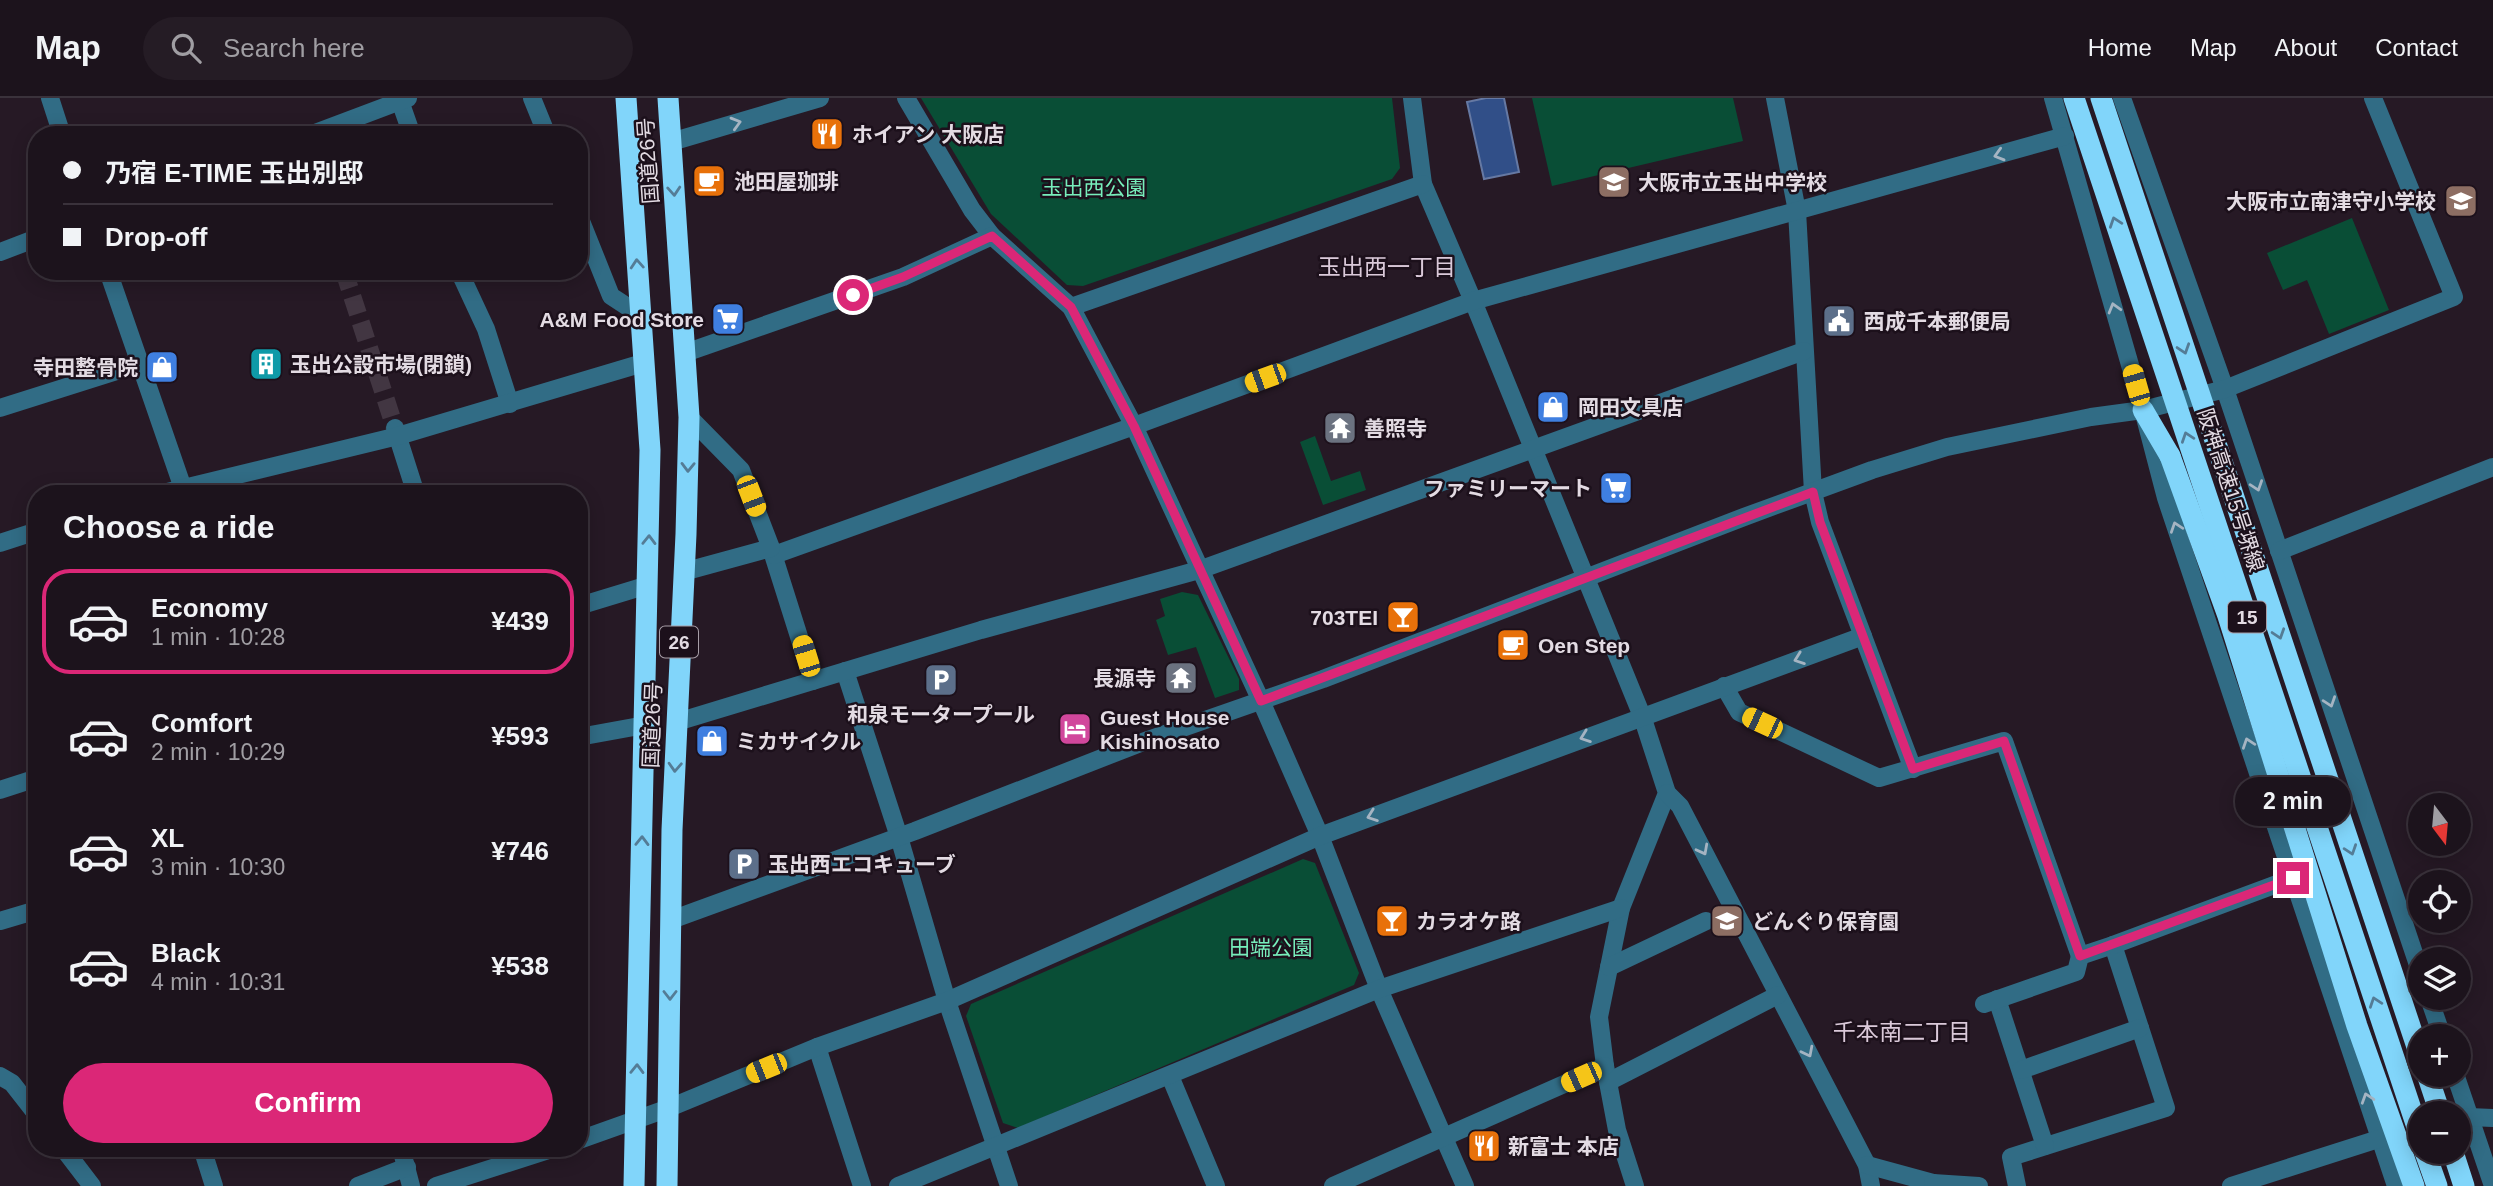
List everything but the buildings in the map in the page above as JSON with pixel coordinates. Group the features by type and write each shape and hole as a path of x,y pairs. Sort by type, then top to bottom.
{"highway":[{"name":"国道26号","path":"626,98 650,450 635,1186"},
{"name":"国道26号","path":"667,1186 672,830 689,417 668,98"},
{"name":"阪神高速15号堺線","path":"2074,98 2408,1101"},
{"name":"阪神高速15号堺線","path":"2101,98 2409,1024"},
{"path":"2143,410 2170,456 2228,616 2357,1026 2414,1186"},
{"path":"2429,1164 2437,1186"},
{"path":"2456,1164 2464,1186"}],"street":[{"path":"50,98 59,126"},
{"path":"532,98 543,126"},
{"path":"671,142 820,98"},
{"path":"906,98 972,210 992,236 1071,307 1134,426 1320,836 1378,989 1465,1186"},
{"path":"1412,98 1423,184 1642,716 1667,793 1680,806 1779,995 1867,1165 1871,1186"},
{"path":"1775,98 1797,211 1813,492 1820,522 1913,769"},
{"path":"2053,98 2166,498 2396,1186"},
{"path":"2122,98 2225,389 2412,947"},
{"path":"671,920 899,837 1148,740 1261,701 1898,461 1947,447 2143,410 2225,389 2454,298 2374,98"},
{"path":"334,126 405,99 410,126"},
{"path":"683,572 772,551 1134,426 1473,301 2065,136"},
{"path":"1071,307 1423,184"},
{"path":"685,353 903,277 992,236"},
{"path":"588,238 611,296 640,315"},
{"path":"0,252 28,241"},
{"path":"111,280 182,485"},
{"path":"463,280 486,329 510,404"},
{"path":"677,722 1199,570 1804,351"},
{"path":"202,485 510,404 643,363"},
{"path":"0,408 139,364"},
{"path":"689,417 741,470 772,551 813,681"},
{"path":"397,432 413,485"},
{"path":"2279,551 2493,467"},
{"path":"0,543 28,534"},
{"path":"588,603 648,585"},
{"path":"588,1137 669,1108 817,1047 947,1000 1320,836 1863,636"},
{"path":"845,671 899,837 947,1000 1009,1186"},
{"path":"1724,686 1739,712 1879,778 2004,741 2080,956 2076,972 1991,1001 2021,1070 2045,1146"},
{"path":"588,735 645,725"},
{"path":"0,790 28,781"},
{"path":"1635,1186 1617,1130 1599,1017 1621,908 1667,793"},
{"path":"2080,956 2293,878"},
{"path":"898,1186 1378,989 1621,908"},
{"path":"0,921 28,913"},
{"path":"1609,967 1706,921"},
{"path":"2017,1186 2011,1157 2166,1108 2113,944"},
{"path":"1333,1186 1606,1074 1779,995"},
{"path":"2021,1070 2140,1028"},
{"path":"817,1047 862,1186"},
{"path":"0,1076 12,1083 28,1103"},
{"path":"1170,1076 1216,1186"},
{"path":"2471,1118 2493,1118"},
{"path":"2231,1186 2380,1137 2408,1131"},
{"path":"2471,1134 2493,1186"},
{"path":"70,1157 92,1186"},
{"path":"205,1157 214,1186"},
{"path":"404,1157 411,1186"},
{"path":"436,1186 527,1157"},
{"path":"1867,1165 1933,1185 1979,1186"},
{"path":"358,1186 407,1167"}],"green space":[{"name":"玉出西公園","path":"921,98 1392,98 1400,168 1392,179 1083,286 1067,285 991,214"},
{"path":"1532,98 1733,98 1743,141 1552,186"},
{"path":"2352,218 2389,310 2329,334 2307,280 2283,290 2267,253"},
{"path":"1315,436 1331,481 1360,471 1366,490 1323,505 1300,442"},
{"path":"1182,592 1198,595 1239,679 1239,690 1215,698 1196,647 1168,655 1156,620 1165,616 1160,599"},
{"name":"田端公園","path":"1303,859 1315,863 1359,973 1354,985 1018,1128 1003,1123 966,1016 971,1004"}],"water":[{"path":"1504,98 1519,172 1484,179 1467,102"}],"tunnel":[{"path":"347,280 395,428"}],"place":[{"name":"ホイアン 大阪店","path":"827,134"},
{"name":"池田屋珈琲","path":"709,181"},
{"name":"大阪市立玉出中学校","path":"1614,182"},
{"name":"大阪市立南津守小学校","path":"2461,201"},
{"name":"A&M Food Store","path":"728,319"},
{"name":"西成千本郵便局","path":"1839,321"},
{"name":"玉出公設市場(閉鎖)","path":"266,364"},
{"name":"寺田整骨院","path":"162,367"},
{"name":"岡田文具店","path":"1553,407"},
{"name":"善照寺","path":"1340,428"},
{"name":"ファミリーマート","path":"1616,488"},
{"name":"703TEI","path":"1403,617"},
{"name":"Oen Step","path":"1513,645"},
{"name":"長源寺","path":"1181,678"},
{"name":"和泉モータープール","path":"941,680"},
{"name":"Guest House Kishinosato","path":"1075,729"},
{"name":"ミカサイクル","path":"712,741"},
{"name":"玉出西エコキューブ","path":"744,864"},
{"name":"カラオケ路","path":"1392,921"},
{"name":"どんぐり保育園","path":"1727,921"},
{"name":"新富士 本店","path":"1484,1146"}],"district":[{"name":"玉出西一丁目","path":"1387,267"},
{"name":"千本南二丁目","path":"1902,1032"}],"route":[{"path":"853,295 903,277 992,236 1071,307 1134,426 1261,701 1813,492 1820,522 1913,769 2004,741 2080,956 2293,878"}]}
